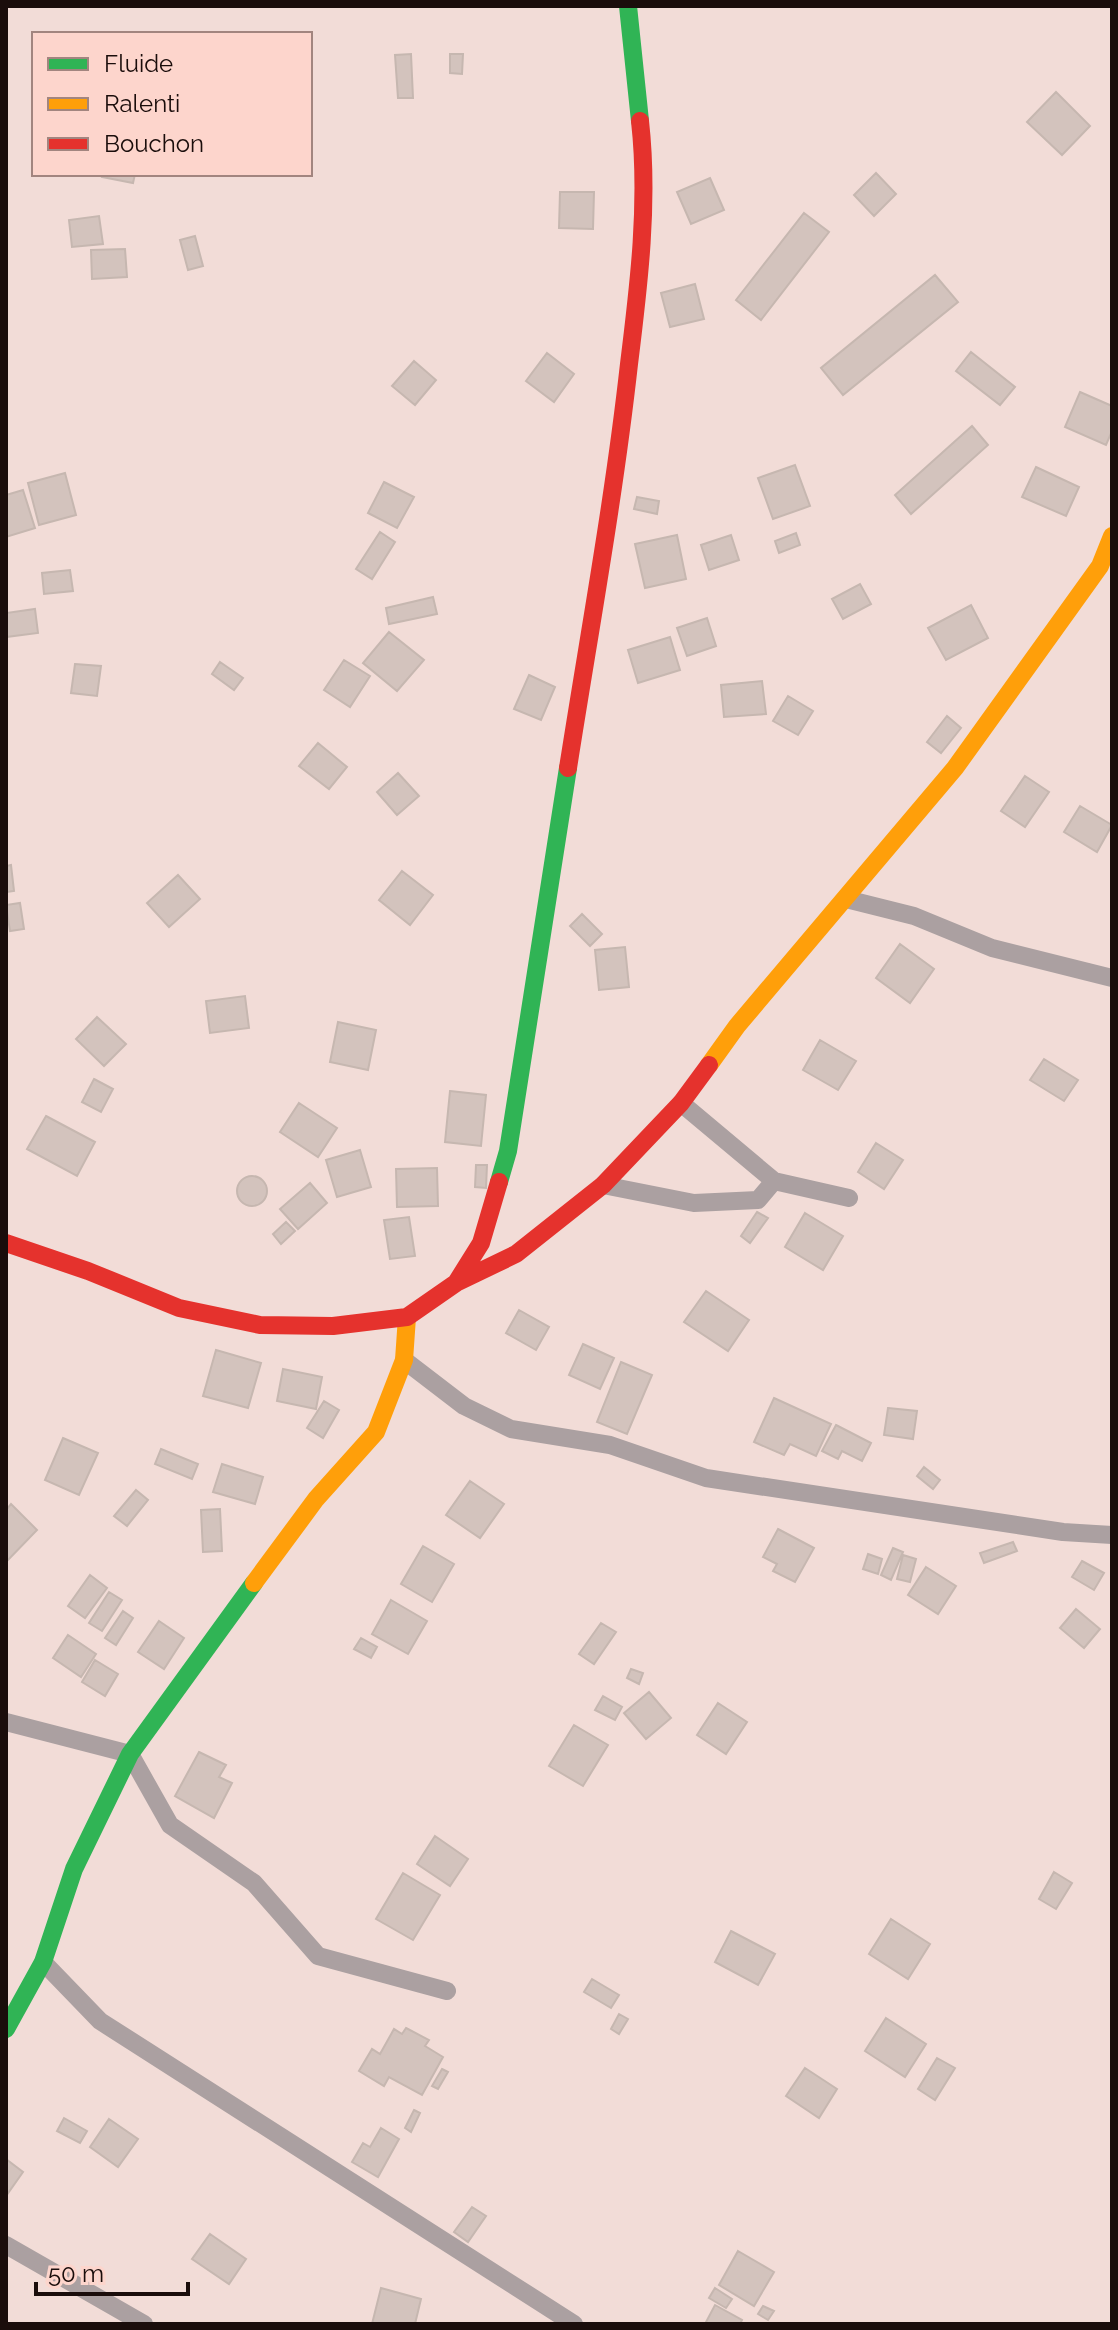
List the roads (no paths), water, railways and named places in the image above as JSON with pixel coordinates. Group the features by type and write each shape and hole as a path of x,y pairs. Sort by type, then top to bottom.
{"street":[{"path":"456,1283 481,1243 508,1151 623,419 639,283 644,155 628,6"},
{"path":"6,1243 88,1271 179,1308 260,1325 333,1326 407,1317 456,1283 516,1254 603,1185 681,1103 737,1026 955,768 1100,566 1112,536"},
{"path":"846,899 914,916 992,948 1112,978"},
{"path":"681,1103 774,1181 849,1198"},
{"path":"603,1185 694,1203 758,1200 774,1181"},
{"path":"6,2029 43,1962 74,1869 130,1754 316,1499 376,1432 404,1360 407,1317"},
{"path":"404,1360 464,1406 511,1429 610,1445 706,1478 1063,1532 1112,1535"},
{"path":"6,1722 130,1754 170,1825 254,1883 318,1956 447,1991"},
{"path":"43,1962 100,2021 574,2324"},
{"path":"6,2245 144,2324"}]}
